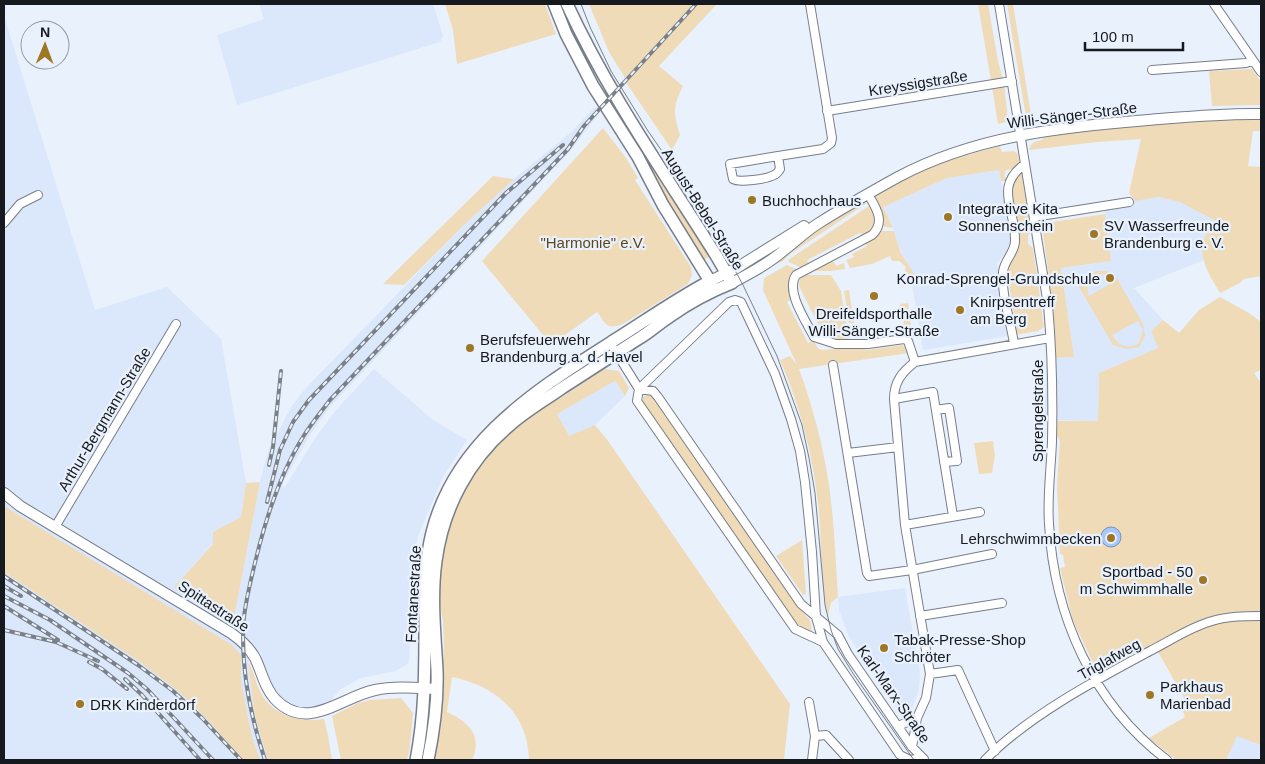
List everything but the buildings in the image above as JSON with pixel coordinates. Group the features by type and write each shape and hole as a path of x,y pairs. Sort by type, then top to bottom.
{"main road":[{"name":"August-Bebel-Straße","path":"554,4 575,52 593,86 638,157 663,205 712,286 729,279 717,257 613,94 567,4"},
{"name":"Willi-Sänger-Straße","path":"729,279 783,252 801,235 900,176 976,145 1021,135 1101,124 1217,115 1261,114"},
{"name":"Fontanestraße","path":"428,760 432,734 430,689 436,561 444,522 460,485 480,455 511,423 614,348 650,332 712,286"},
{"name":"Spittastraße","path":"4,493 20,506 203,615 244,643 254,657 269,692 275,700 290,710 308,714 316,713 330,709 367,692 395,688 430,689"},
{"name":"Fontanestraße","path":"416,760 423,715 430,689"}],"street":[{"path":"778,156 780,169 773,176 743,181 733,179 730,164 828,147 832,138 810,4"},
{"name":"Sprengelstraße","path":"999,4 1048,305 1052,419 1048,523 1056,580 1068,626 1105,697 1140,738 1167,760"},
{"path":"1214,4 1261,72"},
{"path":"1152,70 1253,61"},
{"name":"Kreyssigstraße","path":"828,111 1012,81"},
{"path":"1014,344 1003,272 1015,244 1008,189 1012,176 1025,164"},
{"path":"868,194 878,212 880,220 877,231 796,275 793,279 794,296 814,337 836,344 868,344 904,339 908,341 914,362"},
{"path":"4,222 20,204 38,195"},
{"path":"1034,217 1129,202"},
{"path":"640,389 729,302 735,300 741,302 775,374 800,451 806,482 816,617"},
{"name":"Arthur-Bergmann-Straße","path":"55,527 176,324"},
{"path":"912,746 917,718 926,698 930,674 905,524 894,399 895,387 904,370 914,362 1050,338"},
{"name":"Karl-Marx-Straße","path":"614,348 640,389 637,401 795,629 823,642"},
{"path":"833,365 869,576 912,570 992,554"},
{"name":"Karl-Marx-Straße","path":"640,389 653,391 658,397 801,604 838,635 848,654 923,760"},
{"path":"894,399 933,392 953,516"},
{"path":"936,410 949,408 957,461 944,462"},
{"path":"848,454 898,447"},
{"path":"905,524 980,512"},
{"path":"920,616 1002,603"},
{"name":"Triglafweg","path":"985,760 1030,723 1095,680 1190,630 1211,621 1261,616"},
{"name":"Karl-Marx-Straße","path":"816,617 823,642 900,755 910,760 923,760"},
{"path":"930,674 958,670 994,751"},
{"path":"809,702 815,736 812,760"},
{"path":"898,726 917,718"},
{"path":"815,736 826,735 849,760"}],"shaded area":[{"path":"259,4 433,4 443,36 440,42 237,105 217,35 264,19"},
{"path":"4,16 95,310 167,287 221,339 246,483 241,517 213,532 213,543 174,587 233,622 260,482 268,451 291,407 305,389 463,226 514,179 570,133 595,107 599,113 571,150 330,407 310,435 281,486 285,487 317,435 337,409 374,369 433,420 467,440 443,477 418,536 414,558 409,663 396,671 361,678 339,690 327,706 316,709 299,708 281,699 268,682 258,657 248,662 255,716 268,760 4,760"},
{"path":"999,170 1013,245 997,263 1008,336 923,350 912,284 915,275 900,252 894,231 883,207 947,178"},
{"name":"Konrad-Sprengel-Grundschule","path":"1159,197 1180,202 1216,221 1203,240 1204,260 1134,288 1163,320 1151,331 1158,348 1099,373 1098,421 1044,420 1047,356 1056,358 1074,357 1061,268 1111,261 1104,206"},
{"path":"615,381 625,396 595,425 569,437 557,414"},
{"path":"905,588 920,674 919,689 913,706 907,717 903,718 848,635 839,610 838,597"},
{"path":"1237,735 1261,745 1261,760 1226,760"}],"green space":[{"path":"445,4 545,4 556,34 457,64 453,30"},
{"path":"589,4 717,4 659,66 683,86 677,99 675,110 680,135 672,150 625,81 678,23 625,78 609,52"},
{"path":"978,4 988,4 1003,80 991,81"},
{"path":"1007,4 1013,4 1032,121 1027,119 1025,111"},
{"path":"1252,69 1261,82 1261,105 1212,106 1209,71"},
{"path":"1004,85 1007,122 998,124 992,87"},
{"path":"612,97 712,255 704,260 607,102"},
{"path":"1261,117 1261,131 1253,131 1248,166 1261,167 1261,276 1244,279 1220,293 1204,262 1202,248 1204,239 1216,221 1180,202 1159,197 1135,201 1129,193 1141,139 1029,150 1034,142 1043,140 1042,137 1081,130 1202,119"},
{"name":"\"Harmonie\" e.V.","path":"603,128 626,158 638,178 635,180 691,267 692,275 688,284 623,324 607,325 597,312 558,340 555,337 548,341 482,261"},
{"path":"1000,146 1002,152 1014,151 1018,154 1020,164 1014,169 1006,170 1004,177 1008,178 1007,181 1001,181 999,170 947,178 883,207 893,228 881,226 875,199 876,194 936,164"},
{"path":"1021,170 1031,232 1028,235 1028,244 1033,248 1044,327 1038,331 1015,335 1011,317 1014,314 1009,284 1005,282 1008,261 1019,229 1010,185"},
{"path":"493,176 514,179 463,226 404,285 383,284"},
{"path":"863,201 867,203 790,254 782,262 774,264 795,243"},
{"path":"869,206 875,218 873,231 862,237 860,233 807,260 809,264 802,268 789,262 788,260"},
{"path":"1105,214 1111,261 1061,268 1074,357 1056,358 1053,304 1042,227 1046,223"},
{"path":"880,231 894,231 900,252 915,275 912,284 906,276 905,266 899,261 892,261 890,256 872,264 850,268 846,260 854,257 852,254 867,246 865,242 876,236"},
{"path":"832,259 836,266 844,263 845,269 809,271"},
{"path":"787,265 798,270 790,280 789,291 792,299 787,302 808,343 813,341 819,349 823,350 852,347 868,350 902,345 908,349 909,353 799,369 820,438 830,495 838,597 831,603 828,615 825,602 819,512 814,473 806,434 788,378 780,360 790,356 797,365 763,290 764,278"},
{"path":"1096,271 1107,271 1116,277 1143,324 1145,336 1139,347 1127,349 1113,345 1075,280 1078,277 1084,287 1088,277","holes":["1101,274 1109,275 1115,281 1089,296 1089,282","1138,321 1143,330 1139,343 1124,346 1117,342 1112,335"]},
{"path":"806,275 831,275 841,291 849,339 833,341 825,338 799,286 800,279"},
{"path":"849,290 854,323 849,323 844,291"},
{"path":"1220,297 1261,322 1261,370 1254,373 1261,383 1261,613 1244,613 1162,641 1098,673 1073,621 1060,568 1065,567 1063,555 1060,554 1057,485 1060,441 1057,436 1057,421 1098,421 1099,373 1158,348 1151,331 1163,320 1179,333 1199,310"},
{"path":"908,303 911,325 904,326 900,304"},
{"path":"604,369 619,371 629,388 625,396 615,381 557,414 569,436 595,425 608,441 790,704 784,760 529,760 523,728 507,704 482,687 452,677 447,712 462,720 472,731 475,737 475,751 472,760 431,760 442,678 444,645 443,621 438,593 442,543 465,485 479,462 521,421 559,399"},
{"path":"649,394 655,398 810,620 812,631 810,633 797,626 643,404 643,397"},
{"path":"993,441 995,455 992,473 979,474 974,443"},
{"path":"260,482 233,623 174,587 213,544 213,532 241,517 246,483"},
{"path":"4,506 232,645 241,655 241,681 252,737 260,760 243,760 205,717 178,691 140,662 4,572"},
{"path":"802,540 806,594 803,595 776,556"},
{"path":"1261,619 1261,745 1237,736 1226,760 1176,760 1149,738 1185,717 1181,706 1187,703 1157,650 1214,623"},
{"path":"248,662 262,695 274,708 297,719 324,719 332,760 268,760 255,716"},
{"path":"401,698 413,713 407,760 341,760 332,716 358,703 370,700"}],"water":[{"name":"Lehrschwimmbecken","path":"1111,527 1118,530 1121,537 1118,544 1111,547 1104,544 1101,537 1104,530"}],"tram line":[{"path":"581,4 611,71 725,252 777,356 802,425 809,458 815,493 825,605 831,630 838,649 854,675 914,760"}],"railway":[{"path":"265,760 247,690 243,653 244,617 251,580 268,515 283,475 296,449 309,427 330,400 568,149 584,126 696,4"},
{"path":"267,502 280,450 293,422 309,400 506,193 563,145"},
{"path":"269,465 273,447 281,371"},
{"path":"4,576 138,665 173,691 202,718 241,760"},
{"path":"4,586 21,596"},
{"path":"4,596 50,620 128,673 148,690 213,760"},
{"path":"4,606 58,640"},
{"path":"4,630 56,642 98,661"},
{"path":"89,662 102,669 127,689"},
{"path":"125,679 142,695 200,760"}],"place":[{"name":"Buchhochhaus","path":"752,200"},
{"name":"Integrative Kita Sonnenschein","path":"948,217"},
{"name":"SV Wasserfreunde Brandenburg e. V.","path":"1094,234"},
{"name":"Konrad-Sprengel-Grundschule","path":"1110,278"},
{"name":"Dreifeldsporthalle Willi-Sänger-Straße","path":"874,296"},
{"name":"Knirpsentreff am Berg","path":"960,310"},
{"name":"Berufsfeuerwehr Brandenburg a. d. Havel","path":"470,348"},
{"name":"Lehrschwimmbecken","path":"1111,538"},
{"name":"Sportbad - 50 m Schwimmhalle","path":"1203,580"},
{"name":"Tabak-Presse-Shop Schröter","path":"884,648"},
{"name":"Parkhaus Marienbad","path":"1150,695"},
{"name":"DRK Kinderdorf","path":"80,704"}]}
